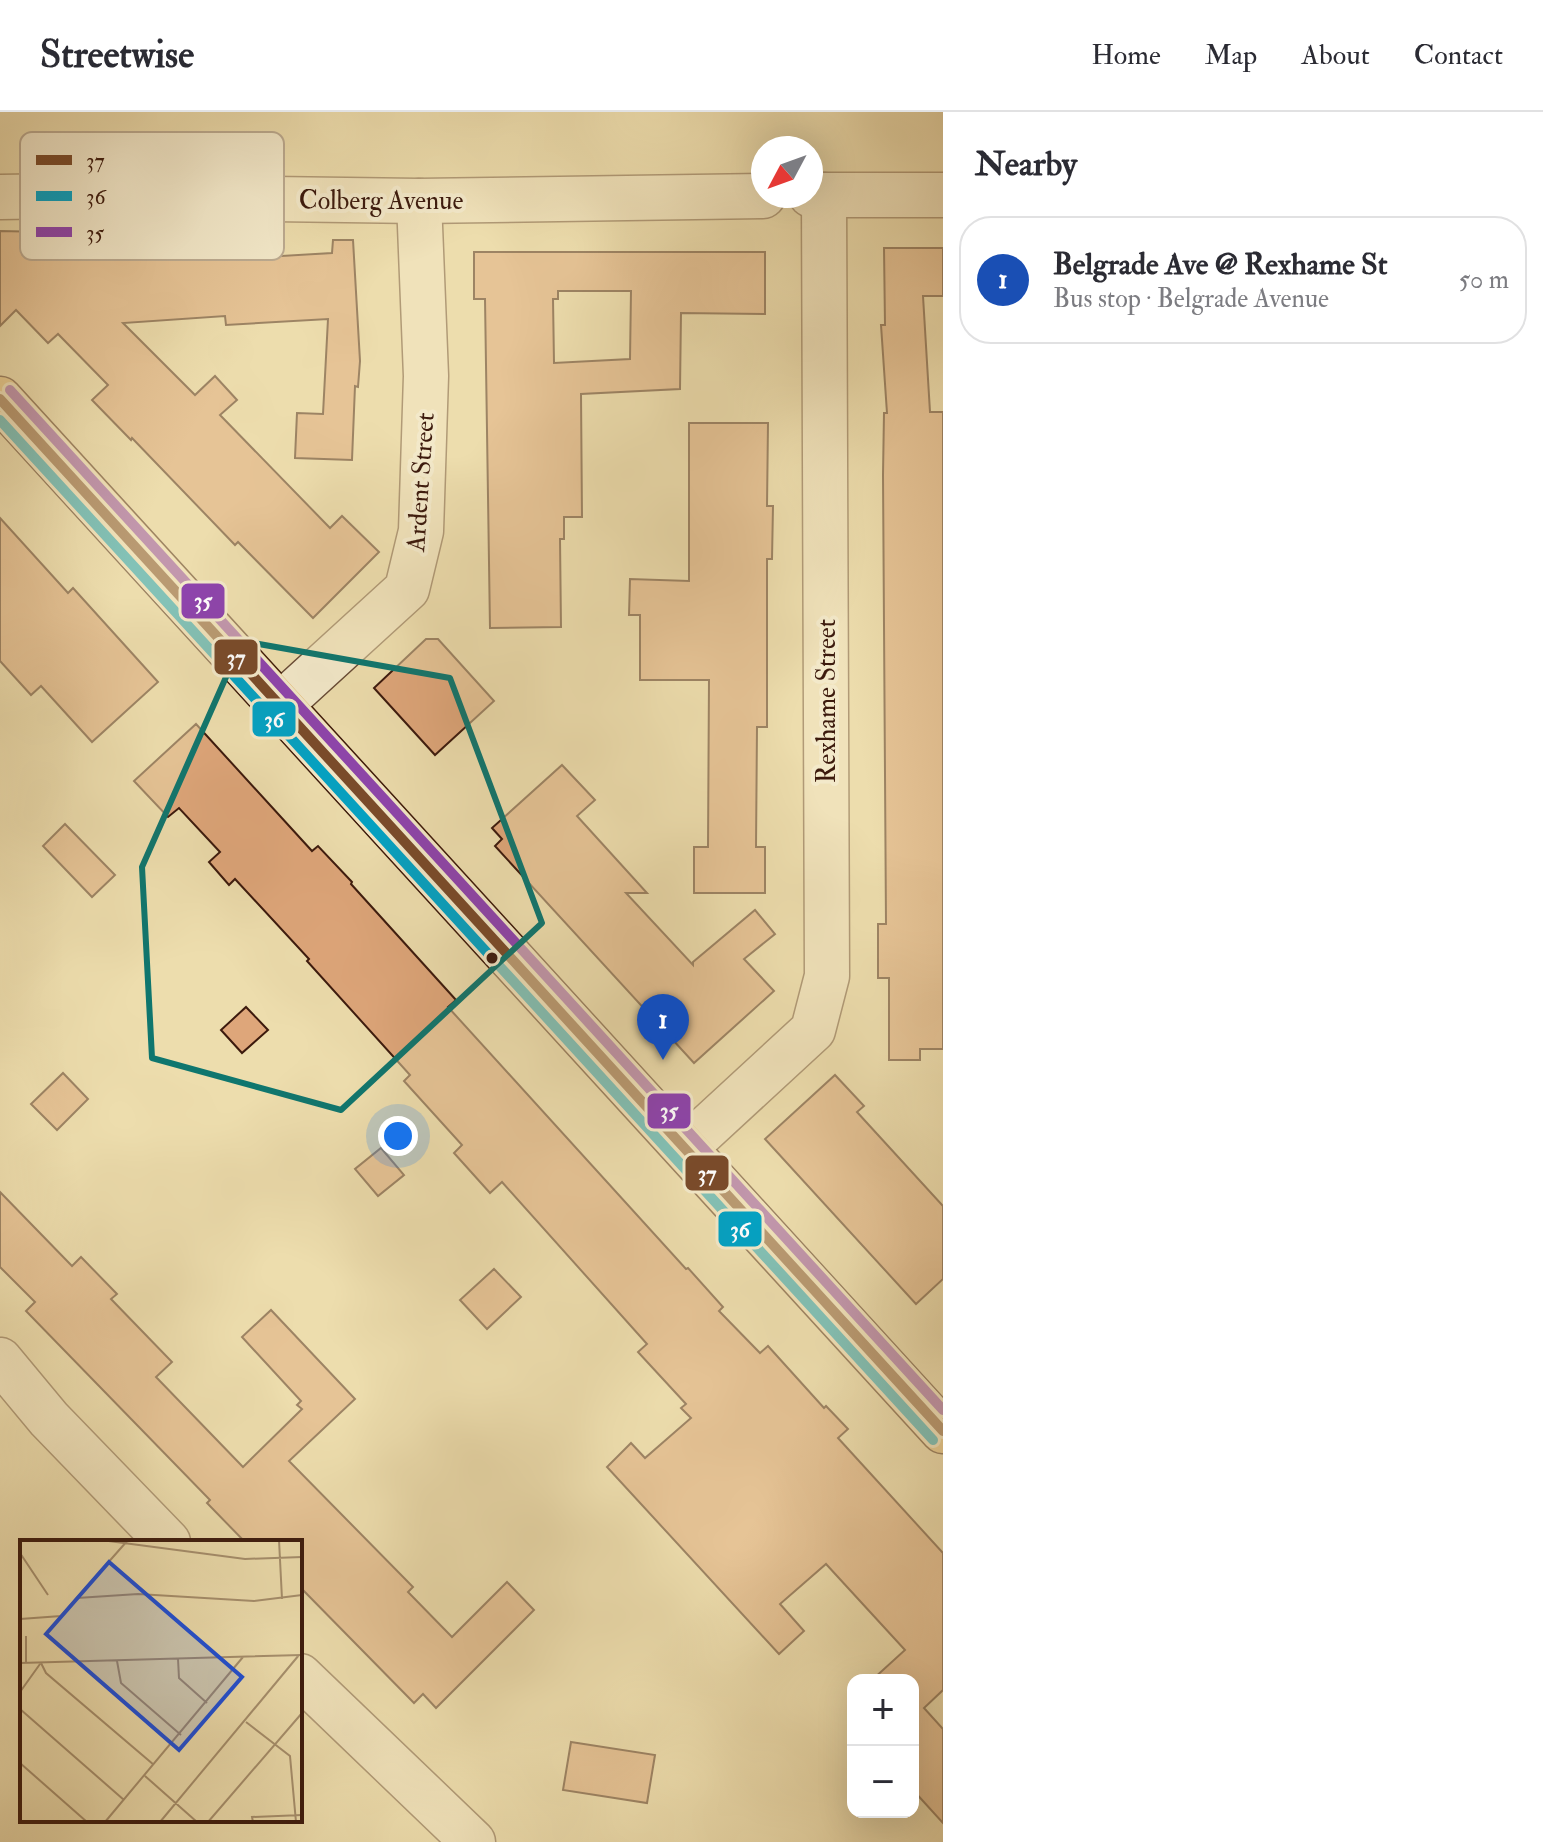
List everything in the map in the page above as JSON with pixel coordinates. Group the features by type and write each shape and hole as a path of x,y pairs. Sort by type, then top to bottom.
{"main road":[{"path":"0,399 943,1431"}],"street":[{"path":"823,195 943,195"},
{"name":"Colberg Avenue","path":"284,199 419,201 751,196"},
{"name":"Colberg Avenue","path":"0,197 20,197"},
{"name":"Ardent Street","path":"280,705 407,589 421,531 426,376 419,201"},
{"name":"Rexhame Street","path":"685,1148 813,1030 827,976 817,208"},
{"path":"0,1360 49,1419 166,1540"},
{"path":"302,1678 473,1842"}],"highlighted area":[{"path":"242,641 450,678 542,923 341,1110 152,1058 142,867"}],"building":[{"path":"0,231 20,231 20,260 284,260 284,256 332,253 333,240 353,240 360,361 358,387 355,386 352,460 295,458 297,413 323,414 328,319 226,325 225,316 123,323 195,395 215,376 237,400 220,415 330,528 342,516 379,552 313,618 238,542 235,545 92,400 108,385 58,334 48,343 16,310 0,326"},
{"path":"884,248 943,248 943,296 923,296 930,412 943,412 943,1049 920,1049 920,1060 889,1060 889,978 878,978 878,924 886,924 883,475 884,413 887,413 881,325 885,325"},
{"path":"474,252 765,252 765,314 681,313 680,389 581,394 582,517 564,517 564,539 560,539 561,627 490,628 485,299 474,299","holes":["558,291 631,291 630,359 554,363 553,299 558,299"]},
{"path":"689,423 768,423 767,506 773,506 772,559 767,559 767,727 757,727 756,847 765,847 765,893 694,893 694,847 708,847 709,680 640,680 640,615 629,615 630,579 689,581"},
{"path":"0,518 68,593 73,588 158,682 92,742 41,686 31,695 0,661"},
{"path":"426,639 438,639 494,701 435,755 374,688"},
{"path":"196,724 312,851 318,846 352,882 456,1000 448,1007 723,1307 719,1311 760,1353 768,1346 824,1408 826,1406 848,1429 838,1438 943,1553 943,1690 924,1708 943,1729 943,1823 919,1797 919,1674 879,1674 905,1650 826,1564 780,1604 804,1631 779,1654 607,1467 631,1443 645,1458 691,1418 681,1408 686,1404 638,1352 647,1344 502,1182 490,1193 454,1153 462,1145 404,1081 410,1075 235,879 229,885 209,862 220,852 179,808 168,817 134,781"},
{"path":"562,765 595,800 577,816 647,893 626,893 693,965 755,910 775,934 744,959 774,991 694,1063 495,846 502,839 492,828"},
{"path":"65,824 115,875 92,897 43,846"},
{"path":"246,1007 268,1030 242,1053 221,1030"},
{"path":"63,1073 88,1099 57,1130 31,1104"},
{"path":"835,1075 864,1106 857,1112 943,1206 943,1279 916,1304 765,1139"},
{"path":"381,1148 404,1175 378,1196 355,1169"},
{"path":"0,1192 72,1266 81,1257 117,1294 111,1299 172,1362 156,1377 243,1467 302,1409 297,1405 301,1401 242,1337 271,1310 355,1399 289,1461 413,1587 408,1592 452,1637 507,1582 534,1610 436,1708 423,1694 414,1703 302,1589 302,1540 243,1540 207,1503 210,1500 26,1311 35,1302 0,1267"},
{"path":"494,1269 521,1297 487,1329 460,1300"},
{"path":"571,1742 655,1755 647,1803 563,1790"}],"transit line":[{"name":"35","path":"10,390 943,1410"},
{"name":"37","path":"0,399 943,1431"},
{"name":"36","path":"0,420 933,1440"}],"place":[{"name":"Belgrade Ave @ Rexhame St","path":"663,1060"}]}
